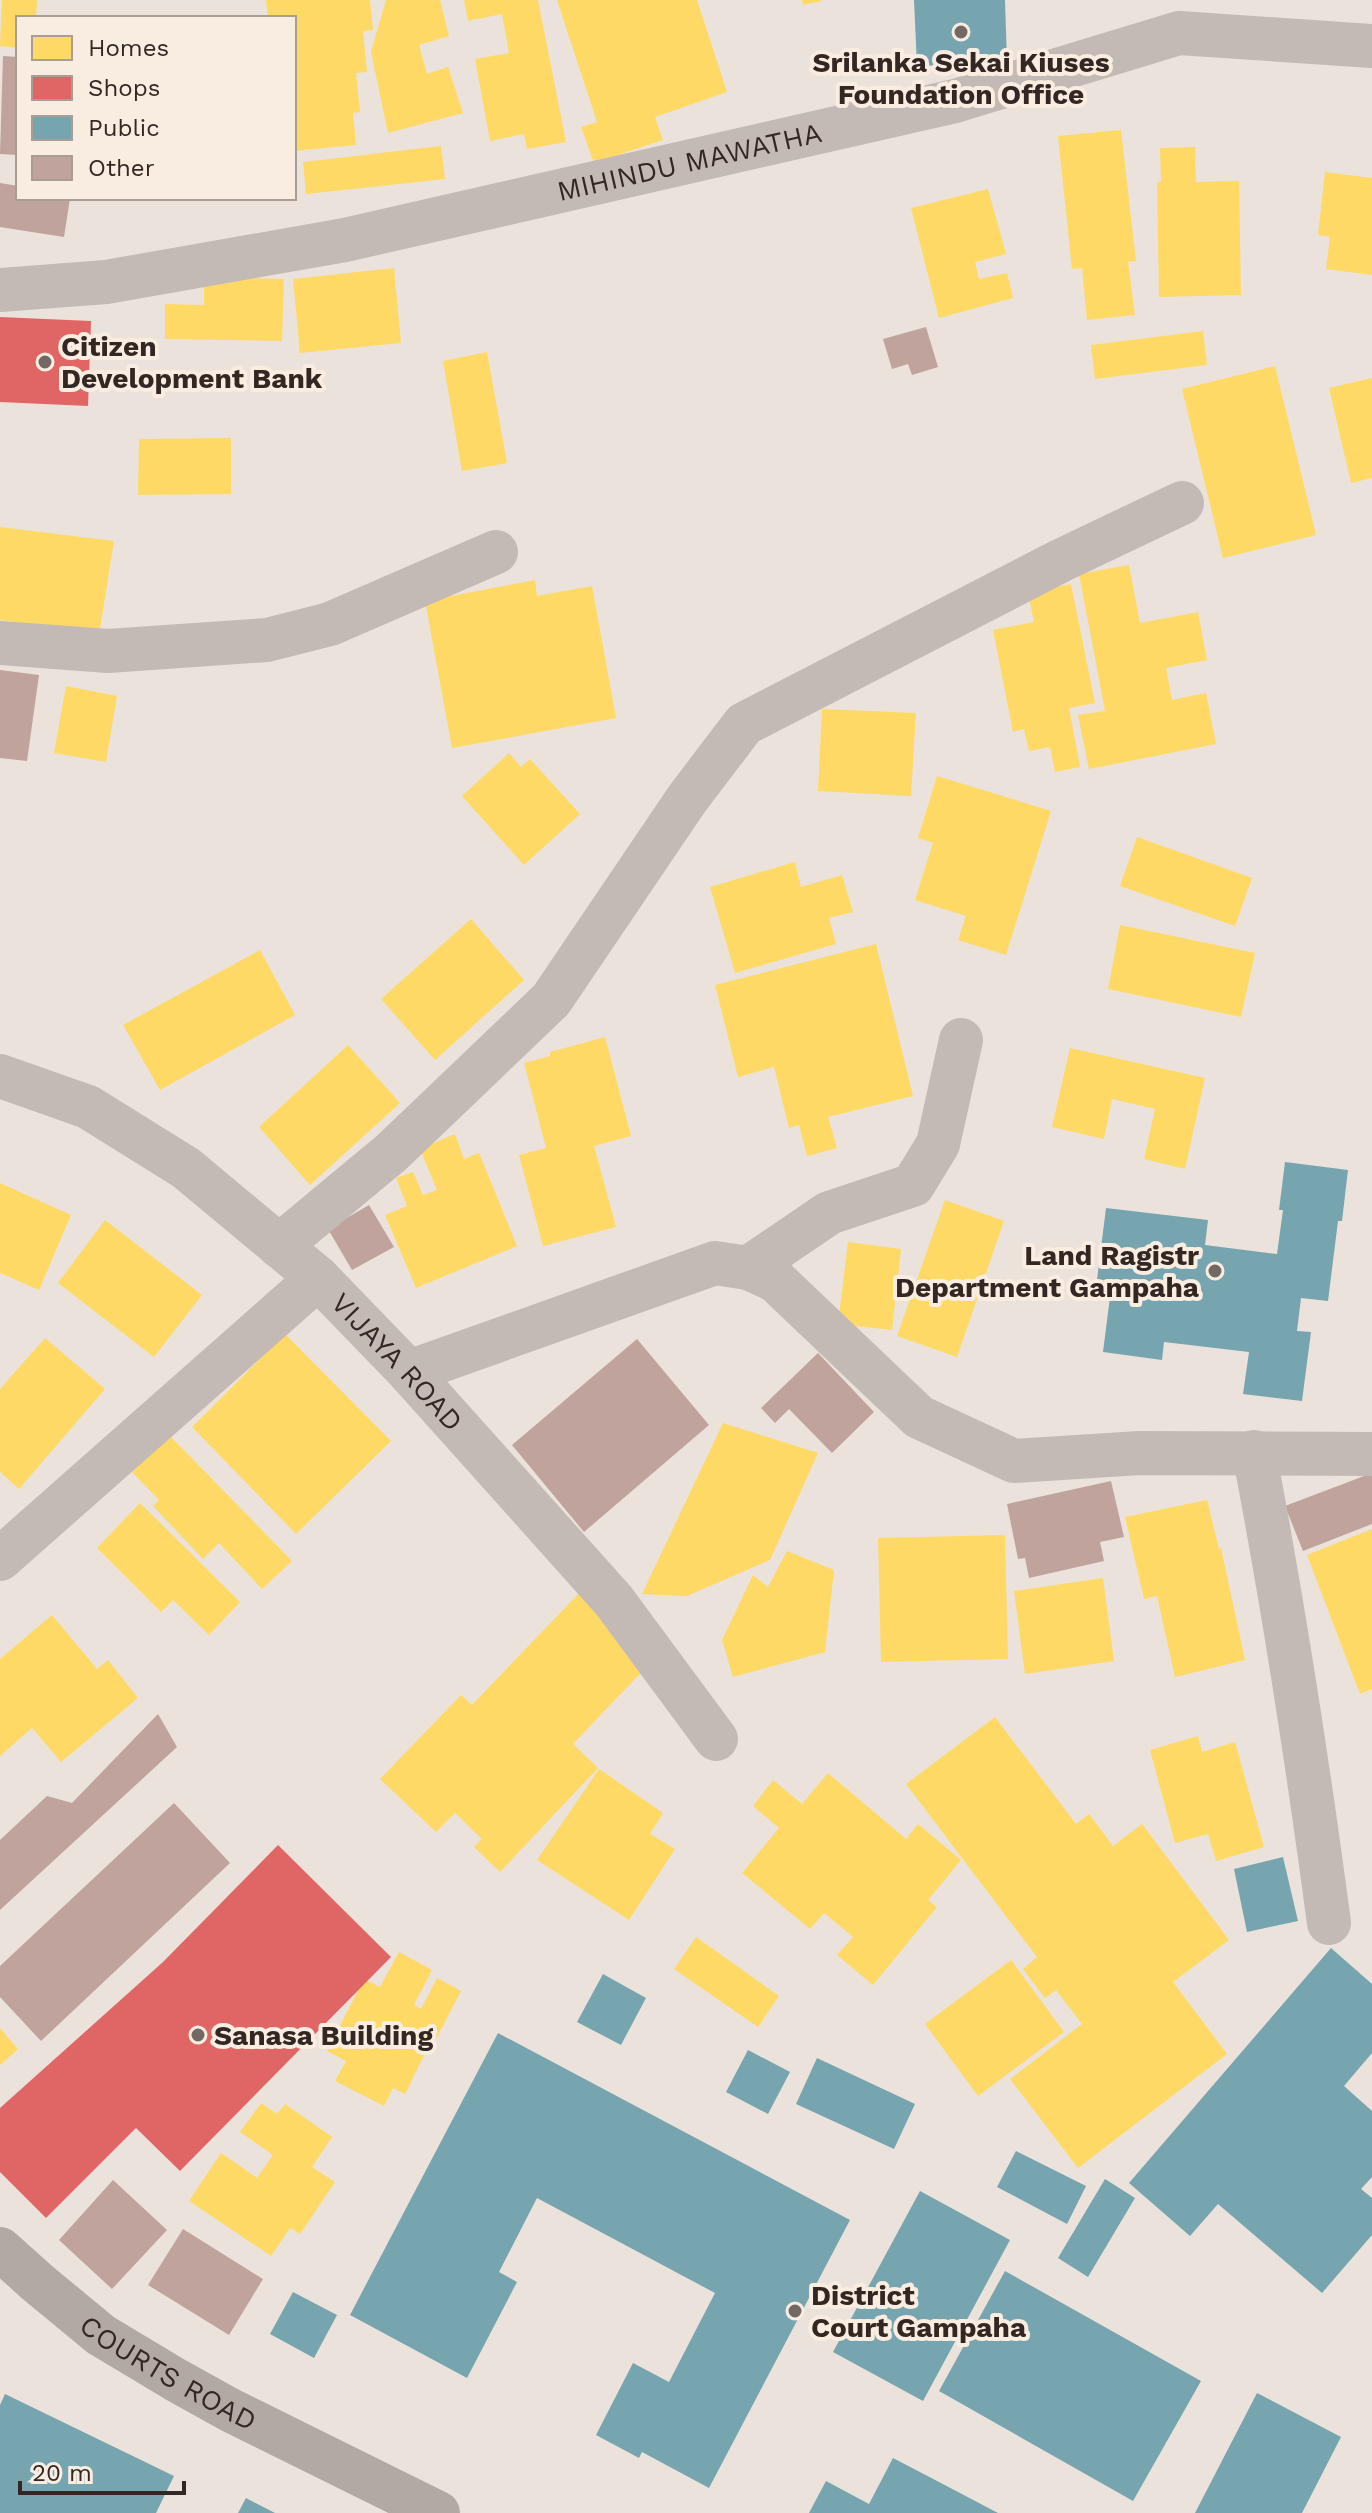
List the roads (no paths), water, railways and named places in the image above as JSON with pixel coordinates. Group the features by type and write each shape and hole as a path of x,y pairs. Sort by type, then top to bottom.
{"main road":[{"name":"COURTS ROAD","path":"0,2249 101,2335 260,2425 438,2513"}],"street":[{"name":"MIHINDU MAWATHA","path":"0,290 106,282 345,240 955,101 1179,33 1372,46"},
{"path":"279,1246 392,1152 551,1000 687,799 744,724 1060,561 1182,503"},
{"path":"0,643 108,651 267,640 330,624 496,552"},
{"path":"748,1268 829,1213 913,1185 938,1144 961,1040"},
{"name":"VIJAYA ROAD","path":"0,1076 88,1107 186,1168 318,1278 409,1372 614,1601 716,1739"},
{"path":"409,1372 715,1263 748,1268 775,1280 919,1417 1014,1461 1140,1453 1372,1454"},
{"path":"0,1559 318,1278"},
{"path":"1254,1452 1278,1579 1329,1923"}],"place":[{"name":"Srilanka Sekai Kiuses Foundation Office","path":"961,32"},
{"name":"Citizen Development Bank","path":"45,362"},
{"name":"Land Ragistr Department Gampaha","path":"1215,1271"},
{"name":"Sanasa Building","path":"198,2035"},
{"name":"District Court Gampaha","path":"795,2311"}]}
